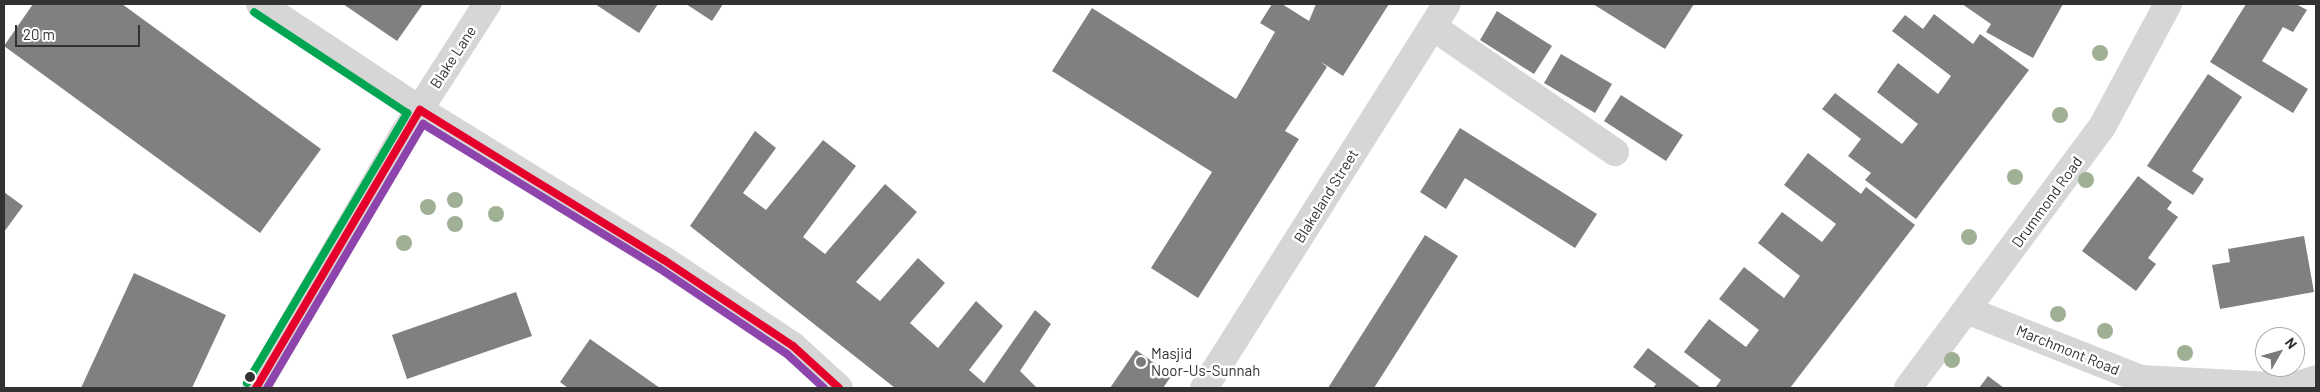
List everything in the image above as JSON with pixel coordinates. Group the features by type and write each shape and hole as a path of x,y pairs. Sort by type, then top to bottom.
{"street":[{"path":"260,4 420,110 664,260 793,346 838,388"},
{"name":"Blake Lane","path":"256,388 420,110 488,4"},
{"name":"Blakeland Street","path":"1204,388 1447,4"},
{"name":"Drummond Road","path":"1908,388 1970,311 2102,127 2168,4"},
{"path":"1433,27 1615,152"},
{"name":"Marchmont Road","path":"1970,311 2141,380 2292,387 2316,379"}],"building":[{"path":"33,4 122,4 321,149 260,233 4,46"},
{"path":"343,4 423,4 397,41"},
{"path":"595,4 658,4 639,33"},
{"path":"686,4 723,4 712,21"},
{"path":"1272,4 1282,4 1309,21 1316,4 1389,4 1343,76 1321,62 1327,67 1285,131 1299,139 1198,298 1151,268 1212,172 1052,71 1092,8 1236,99 1275,32 1260,23"},
{"path":"1593,4 1694,4 1665,49"},
{"path":"1962,4 2063,4 2033,58 1986,32 1991,24"},
{"path":"2246,4 2296,4 2307,10 2293,32 2283,27 2262,61 2308,89 2293,113 2210,62"},
{"path":"1497,11 1552,46 1534,74 1480,40"},
{"path":"1934,14 1973,44 1980,34 2029,70 1916,219 1865,180 1871,173 1848,156 1861,139 1822,109 1835,93 1902,144 1918,124 1877,92 1898,63 1938,94 1951,76 1892,31 1905,15 1923,29"},
{"path":"1561,54 1612,84 1595,113 1544,83"},
{"path":"2208,74 2242,97 2192,171 2204,179 2193,195 2147,166"},
{"path":"1621,95 1683,135 1666,161 1604,121"},
{"path":"1460,128 1597,214 1575,248 1465,178 1446,209 1420,192"},
{"path":"755,131 776,148 743,193 766,210 823,140 856,166 803,237 825,254 885,184 917,212 856,282 880,301 918,258 945,283 910,323 938,348 976,301 1003,326 969,370 984,383 1035,310 1051,324 1020,371 1037,388 895,388 690,226"},
{"path":"1808,153 1861,194 1866,187 1915,225 1790,388 1715,388 1721,380 1684,352 1709,319 1746,347 1759,330 1719,299 1744,267 1784,298 1800,276 1758,243 1782,212 1822,242 1836,224 1784,185"},
{"path":"2138,176 2172,202 2167,209 2178,217 2148,258 2156,264 2136,291 2082,251"},
{"path":"4,192 23,206 4,232"},
{"path":"1425,235 1458,256 1374,388 1328,388"},
{"path":"2304,236 2314,292 2220,309 2212,265 2230,262 2228,249"},
{"path":"134,273 226,315 192,388 81,388"},
{"path":"516,292 532,336 407,379 392,335"},
{"path":"590,339 660,388 568,388 560,382"},
{"path":"1648,348 1701,388 1653,388 1656,384 1633,367"},
{"name":"Masjid Noor-Us-Sunnah","path":"1136,350 1172,375 1163,388 1110,388"},
{"path":"1988,376 2004,388 1979,388"}],"transit line":[{"path":"247,383 407,113 254,12"},
{"path":"256,388 420,110 664,260 793,346 839,388"},
{"path":"267,388 423,124 659,268 787,354 824,388"}],"place":[{"name":"Masjid Noor-Us-Sunnah","path":"1141,362"}]}
